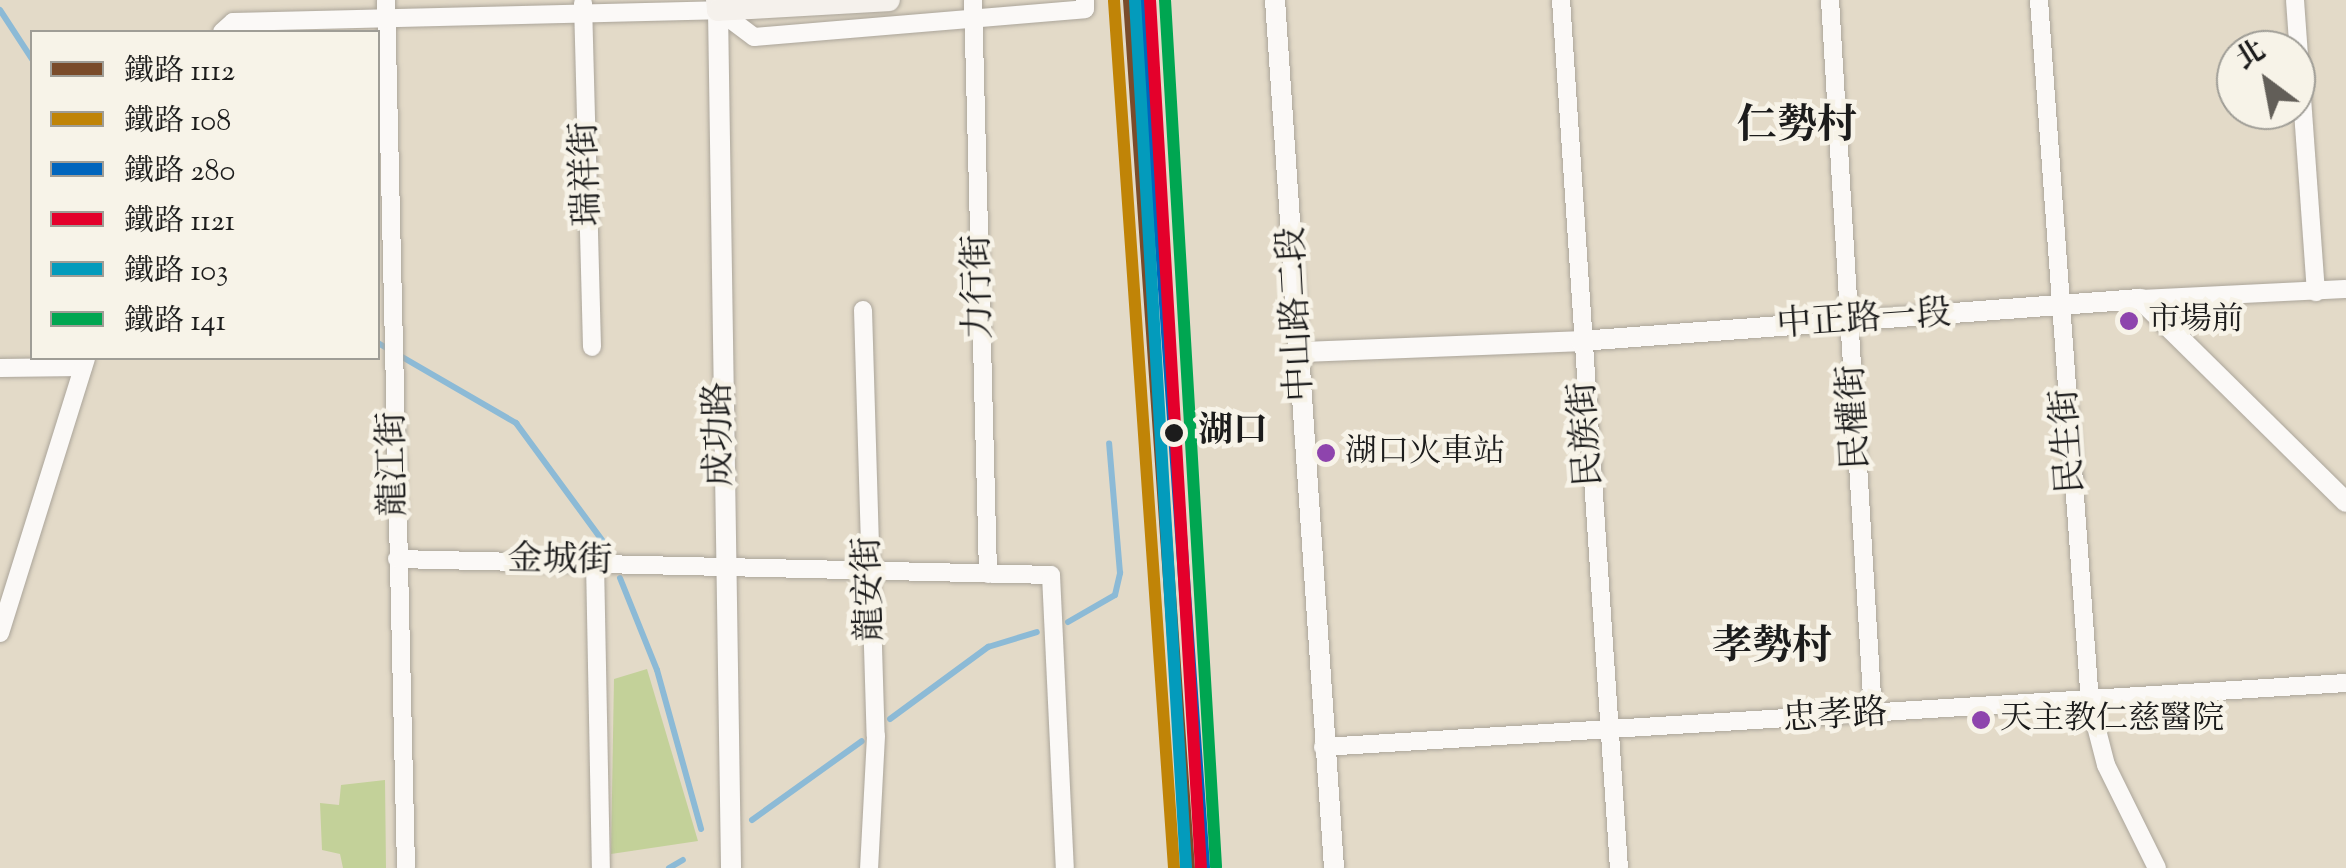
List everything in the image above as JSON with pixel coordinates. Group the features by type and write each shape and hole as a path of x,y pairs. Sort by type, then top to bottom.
{"main road":[{"path":"722,3 889,0"}],"street":[{"path":"224,30 232,22 386,8 722,3 754,38 974,10 1085,9 1084,0"},
{"name":"中山路二段","path":"1275,0 1334,868"},
{"name":"民族街","path":"1561,0 1619,868"},
{"name":"民權街","path":"1830,0 1873,714"},
{"name":"民生街","path":"2038,0 2090,703 2106,765 2157,868"},
{"path":"2296,0 2316,292"},
{"name":"成功路","path":"722,3 724,564 731,868"},
{"name":"瑞祥街","path":"584,6 592,347"},
{"name":"龍江街","path":"386,8 406,868"},
{"name":"力行街","path":"974,10 988,574"},
{"path":"2140,299 2346,288"},
{"path":"2140,299 2346,502"},
{"name":"中正路一段","path":"1300,352 1581,341 2140,299"},
{"name":"龍安街","path":"863,310 876,736 869,868"},
{"path":"0,368 84,362 0,633"},
{"name":"金城街","path":"397,559 724,564"},
{"path":"595,562 601,868"},
{"path":"724,564 1052,576 1064,868"},
{"name":"忠孝路","path":"1323,747 1611,736 1873,714 2090,703 2346,683"}],"green space":[{"path":"647,669 698,841 611,854 614,679"},
{"path":"385,780 386,868 343,868 340,854 322,850 320,803 339,805 341,785"}],"waterway":[{"path":"0,10 30,56"},
{"path":"380,344 516,423 607,547"},
{"path":"1068,622 1115,595 1120,573 1109,443"},
{"path":"620,578 657,670 701,829"},
{"path":"890,719 988,647 1037,632"},
{"path":"752,820 862,741"},
{"path":"669,868 683,860"}],"rail line":[{"name":"1112","path":"1129,0 1189,868"},
{"name":"280","path":"1144,0 1204,867"},
{"name":"1121","path":"1150,0 1201,868"},
{"name":"141","path":"1165,0 1216,867"},
{"name":"108","path":"1114,1 1174,868"},
{"name":"103","path":"1135,1 1186,868"}],"place":[{"name":"市場前","path":"2129,321"},
{"name":"湖口","path":"1174,433"},
{"name":"湖口火車站","path":"1326,453"},
{"name":"天主教仁慈醫院","path":"1981,720"}],"district":[{"name":"仁勢村","path":"1797,128"},
{"name":"孝勢村","path":"1772,649"}]}
